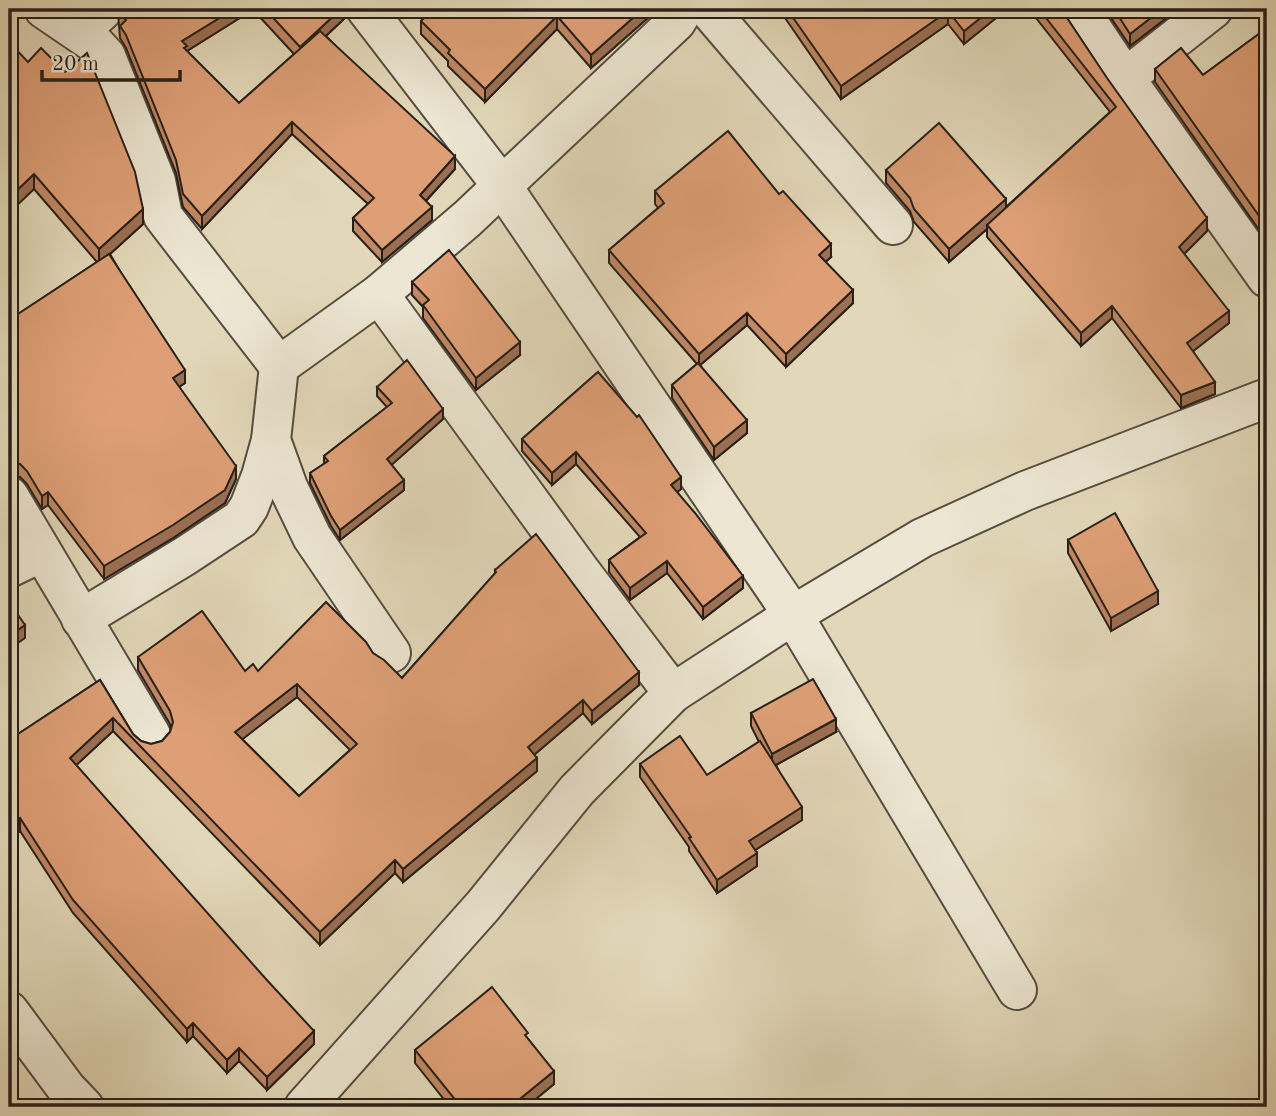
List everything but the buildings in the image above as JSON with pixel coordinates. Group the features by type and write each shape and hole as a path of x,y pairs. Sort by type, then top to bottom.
{"street":[{"path":"44,9 92,20 94,43 106,56 156,181 163,216 279,366 271,440 261,476 249,507 241,519 81,619"},
{"path":"366,9 502,186 793,615 1017,990"},
{"path":"279,366 379,293 467,219 676,22 684,9"},
{"path":"708,9 893,225"},
{"path":"1079,9 1267,278"},
{"path":"1125,78 1213,9"},
{"path":"379,293 579,569 673,693"},
{"path":"304,1107 483,906 577,790 673,693 793,615 922,538 1026,491 1267,398"},
{"path":"271,440 288,487 312,537 391,653"},
{"path":"9,496 25,560 81,619 152,735"},
{"path":"9,1011 66,1088 84,1107"}]}
